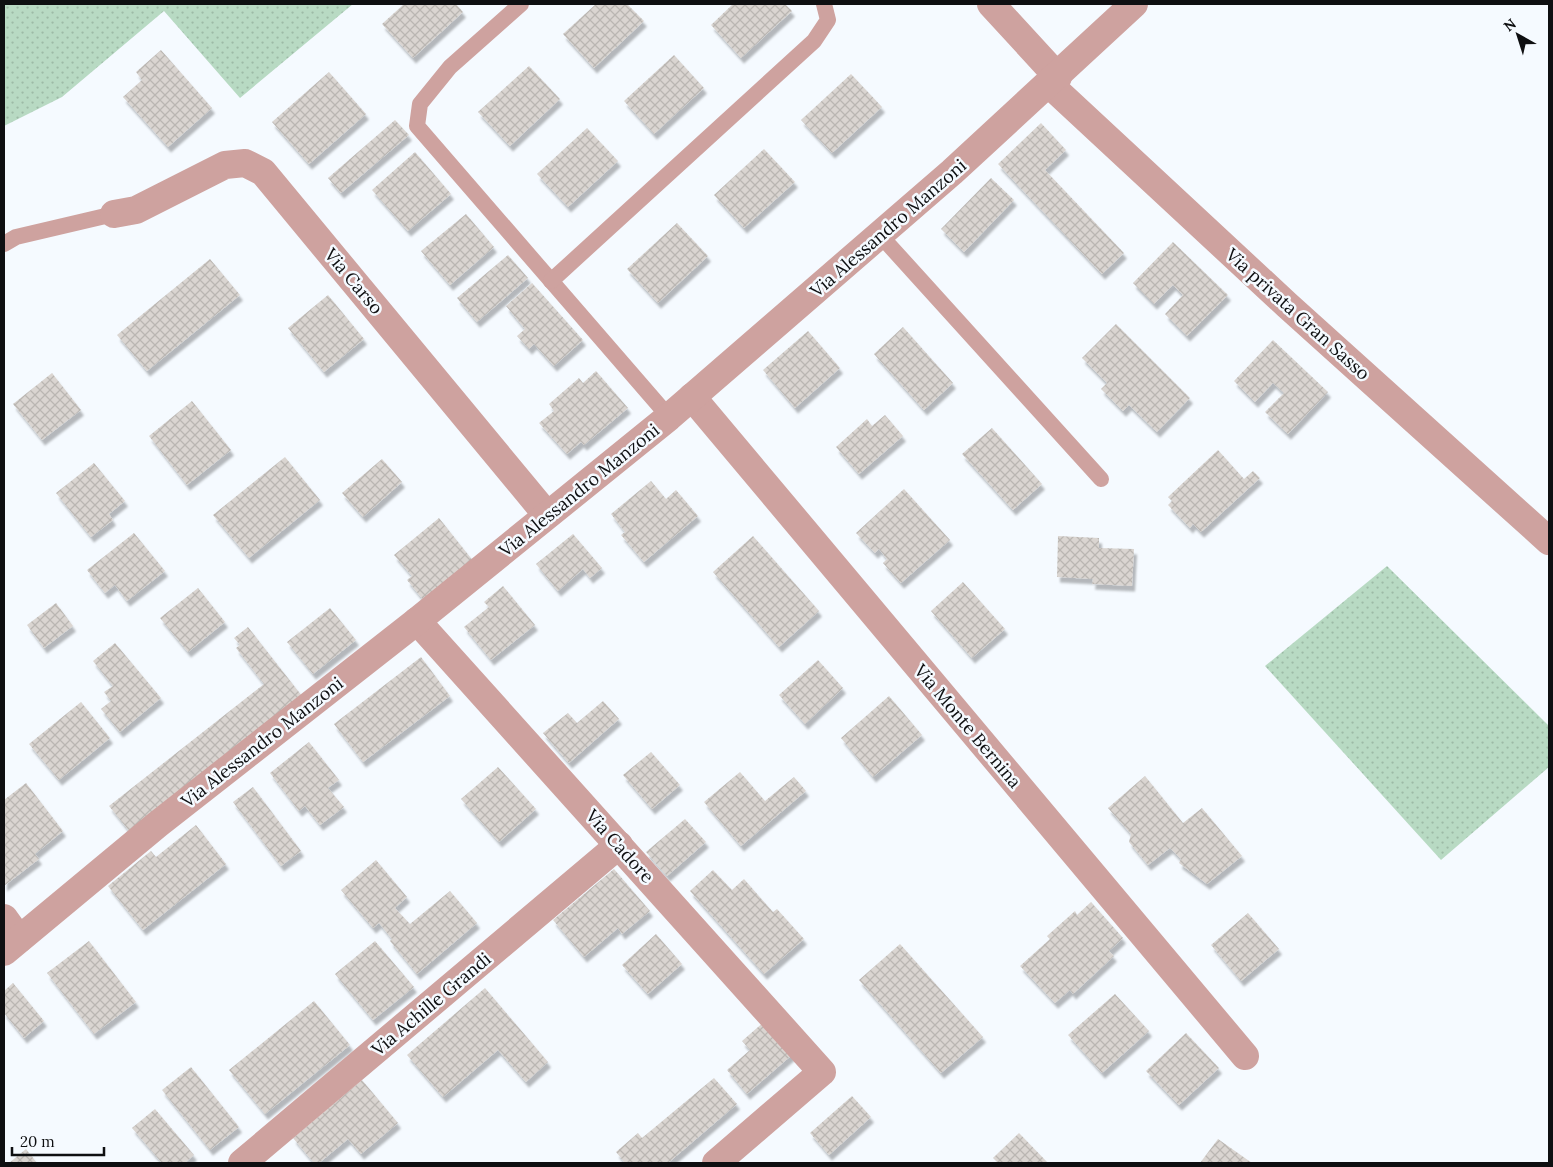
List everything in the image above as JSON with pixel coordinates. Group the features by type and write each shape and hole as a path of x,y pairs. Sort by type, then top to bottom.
{"street":[{"name":"Via privata Gran Sasso","path":"991,4 1054,80 1287,305 1549,542"},
{"name":"Via Alessandro Manzoni","path":"9,936 158,824 417,621 669,417 880,235 1054,80 1134,4"},
{"name":"Via Carso","path":"114,214 136,210 225,165 244,163 263,172 547,515"},
{"name":"Via Monte Bernina","path":"692,397 1244,1056"},
{"name":"Via Cadore","path":"417,621 822,1072 716,1163"},
{"name":"Via Achille Grandi","path":"242,1163 619,845"}],"lane":[{"path":"521,4 450,67 420,104 417,126 669,417"},
{"path":"551,280 814,41 828,20 824,4"},
{"path":"4,244 16,237 114,214"},
{"path":"880,235 1102,480"}],"green space":[{"path":"4,4 353,4 240,98 164,11 62,97 4,126"},
{"path":"1387,566 1549,726 1549,767 1441,860 1265,666"}],"building":[{"path":"404,4 456,4 463,12 413,58 382,24"},
{"path":"596,4 627,4 644,21 594,68 563,34"},
{"path":"733,4 785,4 792,11 741,58 711,25"},
{"path":"161,50 212,108 168,147 123,97 142,80 136,72"},
{"path":"674,55 704,88 654,134 624,101"},
{"path":"529,66 560,99 510,146 478,112"},
{"path":"329,72 366,114 309,164 272,122"},
{"path":"851,74 882,107 832,153 801,120"},
{"path":"395,120 409,135 341,193 328,178"},
{"path":"1041,123 1066,150 1045,170 1124,253 1102,274 998,164"},
{"path":"587,128 618,161 568,207 537,174"},
{"path":"764,149 795,182 744,228 714,195"},
{"path":"415,152 451,194 408,231 372,190"},
{"path":"991,178 1014,200 964,252 941,229"},
{"path":"466,214 494,247 450,285 421,251"},
{"path":"677,223 708,256 658,303 627,269"},
{"path":"1173,242 1228,295 1187,336 1165,314 1183,295 1173,285 1154,304 1133,283"},
{"path":"508,255 528,278 477,322 457,298"},
{"path":"210,259 240,295 147,371 117,335"},
{"path":"532,283 583,340 554,366 534,344 529,349 517,336 525,329 506,306"},
{"path":"328,295 364,339 324,372 288,328"},
{"path":"1116,324 1190,398 1157,432 1129,405 1123,411 1101,389 1107,383 1082,358"},
{"path":"903,327 953,383 924,410 874,354"},
{"path":"808,331 840,368 795,408 763,370"},
{"path":"1273,340 1328,392 1288,434 1265,412 1284,393 1273,383 1255,402 1234,381"},
{"path":"596,371 628,408 584,445 581,442 567,454 539,423 554,411 549,404 579,378 583,383"},
{"path":"52,373 81,410 42,440 13,404"},
{"path":"192,401 231,450 187,485 149,436"},
{"path":"885,415 903,436 859,474 836,447 867,419 872,426"},
{"path":"992,428 1042,484 1013,510 962,454"},
{"path":"1218,450 1244,479 1253,471 1260,478 1201,532 1193,524 1190,528 1168,505 1172,501 1168,497"},
{"path":"285,457 320,500 249,558 213,515"},
{"path":"382,459 402,482 363,517 342,493"},
{"path":"94,463 125,501 109,514 113,520 91,537 56,493"},
{"path":"651,481 666,499 676,490 698,516 644,562 621,535 625,532 611,514"},
{"path":"904,489 950,540 901,583 883,563 887,559 879,549 875,553 856,533"},
{"path":"439,518 474,562 425,602 407,580 412,576 394,555"},
{"path":"134,533 165,571 127,601 115,585 105,593 87,570"},
{"path":"573,534 602,568 590,578 583,569 558,591 536,564"},
{"path":"753,536 819,611 779,647 713,572"},
{"path":"1058,536 1099,538 1099,548 1134,549 1132,586 1092,584 1093,579 1057,577"},
{"path":"963,582 1005,629 972,658 931,611"},
{"path":"503,586 535,625 491,660 464,627 489,607 484,602"},
{"path":"198,588 225,622 188,652 160,618"},
{"path":"56,603 73,626 44,648 27,625"},
{"path":"330,608 356,640 313,674 287,642"},
{"path":"248,627 302,696 130,832 109,806 264,684 236,648 240,645 234,638"},
{"path":"115,643 161,698 120,732 101,709 111,701 104,692 113,686 93,661"},
{"path":"421,657 450,696 363,762 334,724"},
{"path":"818,660 843,688 805,724 779,695"},
{"path":"889,696 922,735 873,777 841,738"},
{"path":"603,701 619,719 569,763 543,733 568,713 577,723"},
{"path":"81,702 110,738 59,780 29,744"},
{"path":"309,742 339,780 328,788 344,807 320,825 305,806 299,811 270,773"},
{"path":"651,752 680,785 652,809 623,775"},
{"path":"498,767 536,809 499,842 461,799"},
{"path":"740,772 765,801 794,777 806,791 741,846 704,802"},
{"path":"1145,776 1183,823 1202,808 1242,856 1207,884 1179,863 1181,859 1170,848 1148,865 1129,842 1131,834 1108,808"},
{"path":"26,783 63,831 35,854 39,859 4,886 4,800"},
{"path":"253,787 301,851 281,866 233,802"},
{"path":"685,819 706,842 667,876 646,852"},
{"path":"196,825 226,864 143,930 108,886 151,851 156,857"},
{"path":"376,860 407,897 395,908 410,924 450,891 477,923 417,974 390,941 392,939 379,923 373,928 341,890"},
{"path":"614,869 650,911 622,934 618,928 584,957 553,920"},
{"path":"713,870 732,890 744,879 773,912 777,909 804,939 764,974 690,891"},
{"path":"1091,902 1123,938 1109,951 1114,956 1073,994 1070,990 1055,1003 1020,966 1050,939 1047,936 1075,911 1077,915"},
{"path":"1248,913 1279,949 1241,981 1211,945"},
{"path":"656,934 682,964 648,994 622,965"},
{"path":"89,941 136,1002 94,1034 47,973"},
{"path":"375,941 414,987 373,1020 335,974"},
{"path":"900,944 983,1037 941,1073 859,980"},
{"path":"13,983 44,1021 24,1038 4,1013 4,991"},
{"path":"485,988 548,1062 526,1082 498,1050 443,1097 407,1055"},
{"path":"1115,994 1149,1031 1102,1073 1068,1035"},
{"path":"314,1001 350,1045 265,1114 229,1070"},
{"path":"765,1021 793,1054 747,1094 727,1070 750,1050 742,1041"},
{"path":"1186,1033 1219,1068 1179,1105 1146,1071"},
{"path":"191,1067 239,1127 210,1150 162,1090"},
{"path":"714,1078 737,1104 668,1163 625,1163 616,1152 638,1133 642,1138"},
{"path":"362,1080 398,1123 361,1154 348,1139 319,1163 314,1163 293,1138"},
{"path":"852,1096 871,1117 829,1155 810,1133"},
{"path":"155,1109 194,1155 185,1163 162,1163 132,1128"},
{"path":"1019,1133 1048,1163 998,1163 993,1158"},
{"path":"1218,1139 1252,1163 1200,1163"},
{"path":"26,1149 37,1163 9,1163"}]}
